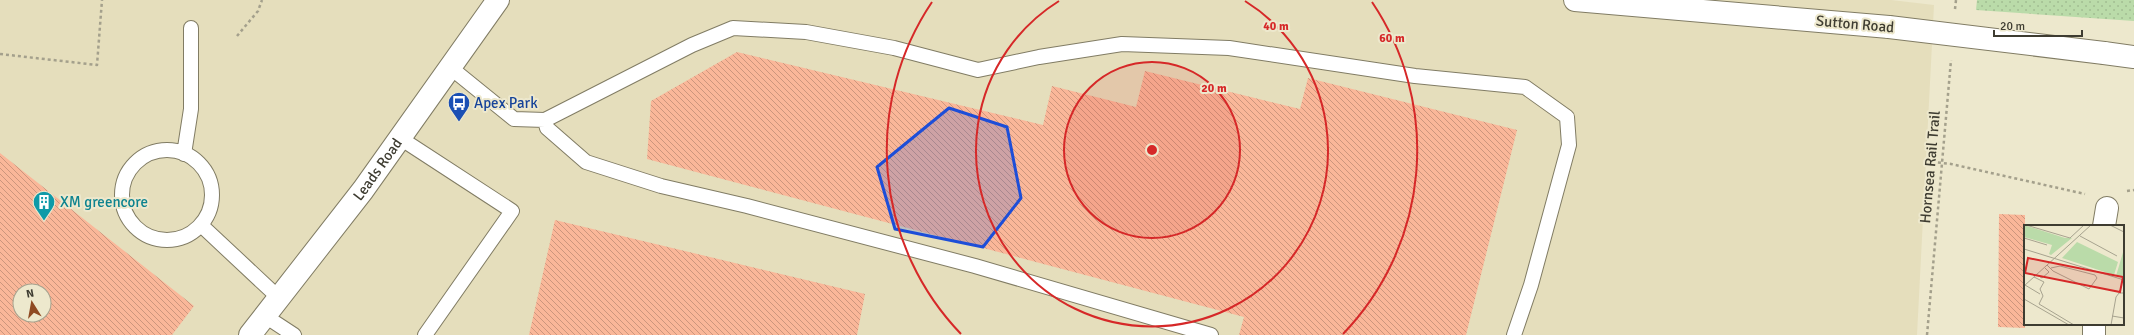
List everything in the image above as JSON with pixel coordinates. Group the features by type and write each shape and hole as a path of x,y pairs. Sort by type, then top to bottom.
{"street":[{"name":"Leads Road","path":"250,335 363,190 498,0"},
{"name":"Sutton Road","path":"1575,0 1888,27 2134,57"}],"lane":[{"path":"184,154 191,109 191,28"},
{"path":"451,68 514,119 545,120 692,45 733,28 806,32 894,48 978,70 1039,57 1122,44 1229,48 1415,76 1525,87 1567,117 1569,145 1531,285 1514,335"},
{"path":"545,120 547,128 586,162 660,186 747,206 975,266 1212,335"},
{"path":"400,138 512,211 425,335"},
{"path":"168,150 184,154 196,161 206,171 211,185 212,199 209,213 201,225 190,234 177,239 162,240 149,236 136,229 127,216 122,202 123,186 129,171 139,160 153,152 168,150"},
{"path":"201,225 279,298"},
{"path":"265,316 294,335"}],"path":[{"path":"0,54 97,64 102,0"},
{"path":"237,36 258,11 262,0"},
{"path":"1954,16 1956,0"},
{"name":"Hornsea Rail Trail","path":"1926,335 1951,54"},
{"path":"1926,161 1958,165 2086,194"},
{"path":"2110,209 2134,190"}],"highlighted area":[{"path":"949,108 1007,127 1021,198 983,247 895,229 877,167"}],"shaded area":[{"path":"0,0 1891,0 1934,5 1917,335 0,335"}],"green space":[{"path":"1977,0 2134,0 2134,21 1976,10"}],"building":[{"path":"737,52 1043,125 1052,86 1136,107 1145,71 1300,109 1308,78 1517,130 1466,335 1239,335 1244,317 647,159 651,101"},
{"name":"XM greencore","path":"0,153 194,306 172,335 0,335"},
{"path":"1999,214 2025,215 2025,328 1998,327"},
{"path":"555,220 865,294 857,335 529,335"}],"place":[{"name":"Apex Park","path":"459,122"},
{"name":"XM greencore","path":"44,222"}]}
